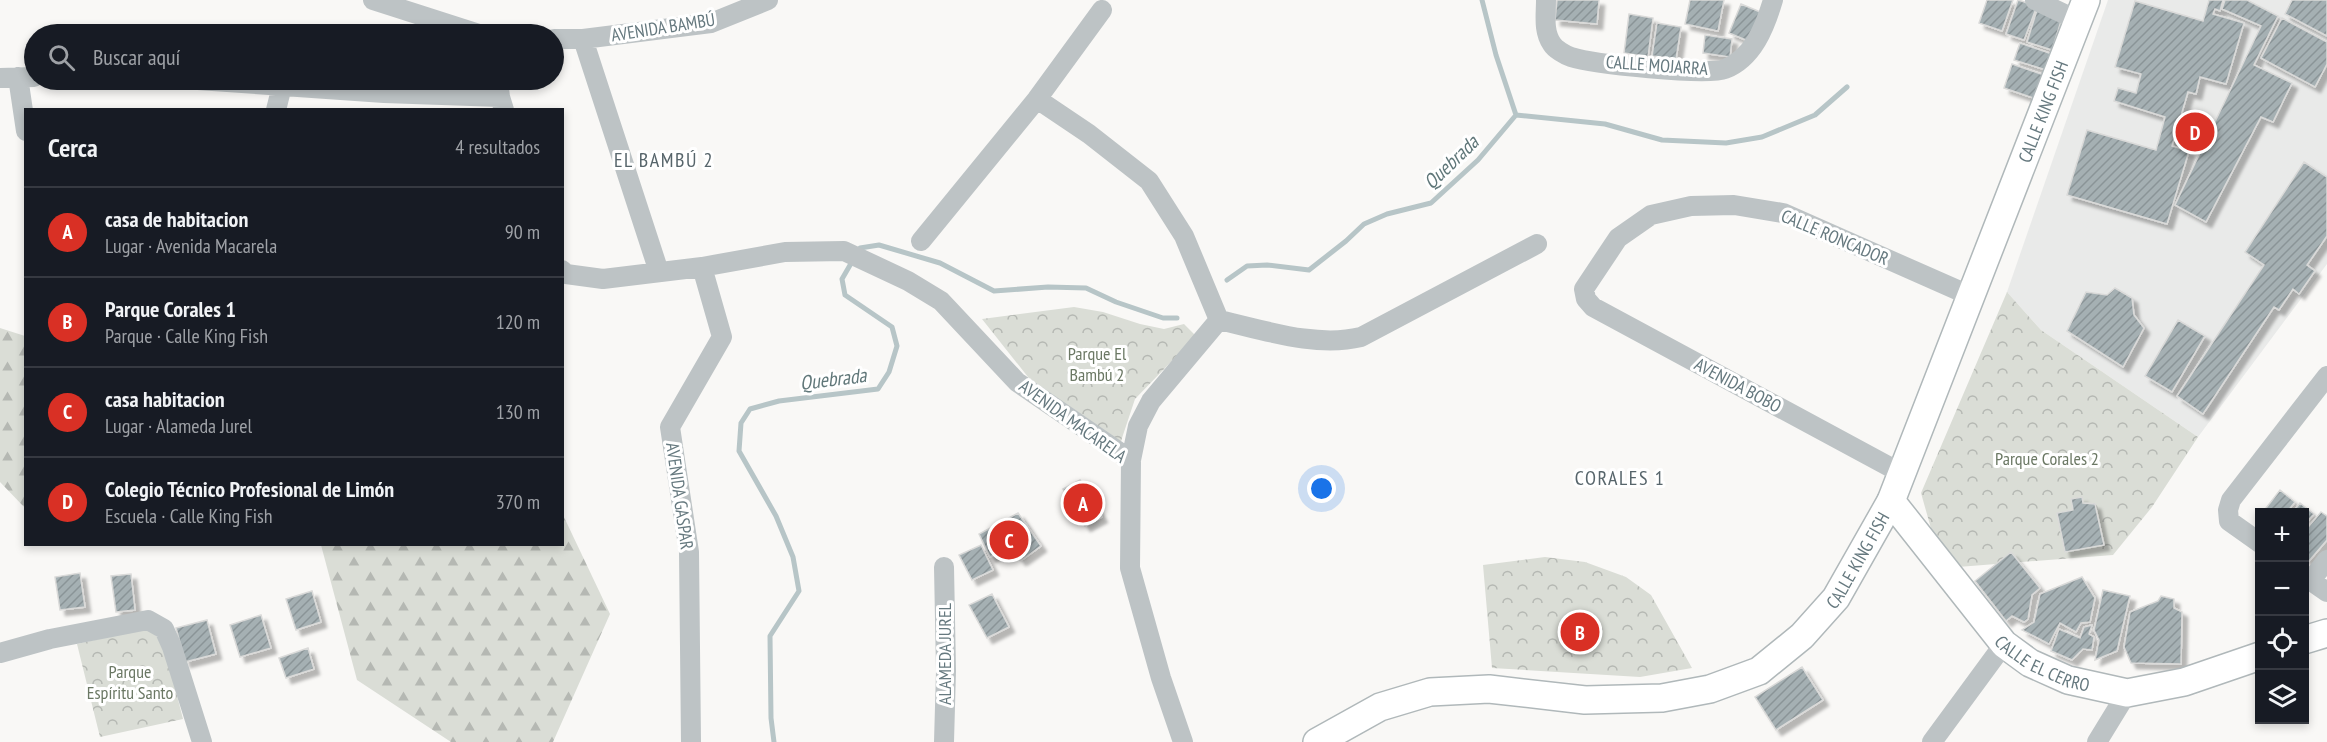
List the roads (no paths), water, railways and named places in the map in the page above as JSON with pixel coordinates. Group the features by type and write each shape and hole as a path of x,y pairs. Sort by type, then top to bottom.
{"street":[{"path":"373,0 448,24"},
{"name":"AVENIDA BAMBÚ","path":"564,39 583,39 711,23 768,0"},
{"name":"CALLE MOJARRA","path":"1546,0 1545,28 1553,45 1570,57 1690,72 1725,69 1749,53 1767,21 1773,0"},
{"path":"2035,0 2083,11"},
{"path":"921,241 1037,99 1102,10"},
{"name":"CALLE KING FISH","path":"1317,742 1380,707 1430,693 1489,689 1585,700 1662,698 1710,689 1759,671 1802,636 1836,598 1891,501 1900,473 2083,11"},
{"path":"583,39 659,272"},
{"path":"17,77 24,119"},
{"path":"276,108 281,90"},
{"path":"379,90 501,95"},
{"path":"1037,99 1089,134 1149,181 1184,237 1219,320"},
{"name":"CALLE RONCADOR","path":"1584,290 1618,238 1651,215 1691,206 1734,205 1783,213 1971,296"},
{"path":"1219,320 1340,342 1361,337 1537,244"},
{"name":"AVENIDA MACARELA","path":"564,272 603,279 702,267 785,252 844,251 867,264 908,281 941,301 1017,382 1131,460 1130,568 1161,678 1183,742"},
{"name":"AVENIDA GASPAR","path":"691,742 689,552 670,427 722,337 702,267"},
{"name":"AVENIDA BOBO","path":"1584,290 1586,299 1593,307 1900,473"},
{"path":"1131,460 1138,426 1151,402 1219,320"},
{"path":"2255,540 2229,521 2228,510 2231,500 2327,376"},
{"name":"CALLE EL CERRO","path":"1891,501 2004,645 2030,663 2068,680 2127,693 2184,682 2255,657"},
{"path":"2309,577 2327,560"},
{"name":"ALAMEDA JUREL","path":"944,567 946,671 944,742"},
{"path":"2309,579 2327,592"},
{"path":"0,653 61,636 148,620 164,629 172,647 202,742"},
{"path":"2309,638 2327,633"},
{"path":"1932,742 2004,645"},
{"path":"2097,742 2127,693"}],"waterway":[{"name":"Quebrada","path":"1482,0 1496,55 1516,115"},
{"path":"1516,115 1605,124 1662,140 1726,143 1762,137 1815,115 1847,87"},
{"name":"Quebrada","path":"1227,280 1247,266 1267,265 1309,270 1364,224 1387,214 1431,203 1478,160 1516,115"},
{"name":"Quebrada","path":"858,252 860,248 879,245 940,263 994,291 1048,287 1086,288 1116,302 1163,318 1177,318"},
{"name":"Quebrada","path":"774,742 771,718 770,636 799,591 793,557 776,516 739,451 741,423 750,409 779,401 878,389 889,372 897,346 892,327 845,295 842,279 853,260"}],"place":[{"name":"Colegio Técnico Profesional de Limón","path":"2195,132"},
{"name":"casa de habitacion","path":"1083,503"},
{"name":"casa habitacion","path":"1009,540"},
{"name":"Parque Corales 1","path":"1580,632"}],"district":[{"name":"EL BAMBÚ 2","path":"664,160"},
{"name":"CORALES 1","path":"1620,478"}],"park label":[{"name":"Parque El Bambú 2","path":"1097,364"},
{"name":"Parque Corales 2","path":"2047,458"},
{"name":"Parque Espíritu Santo","path":"130,681"}]}
